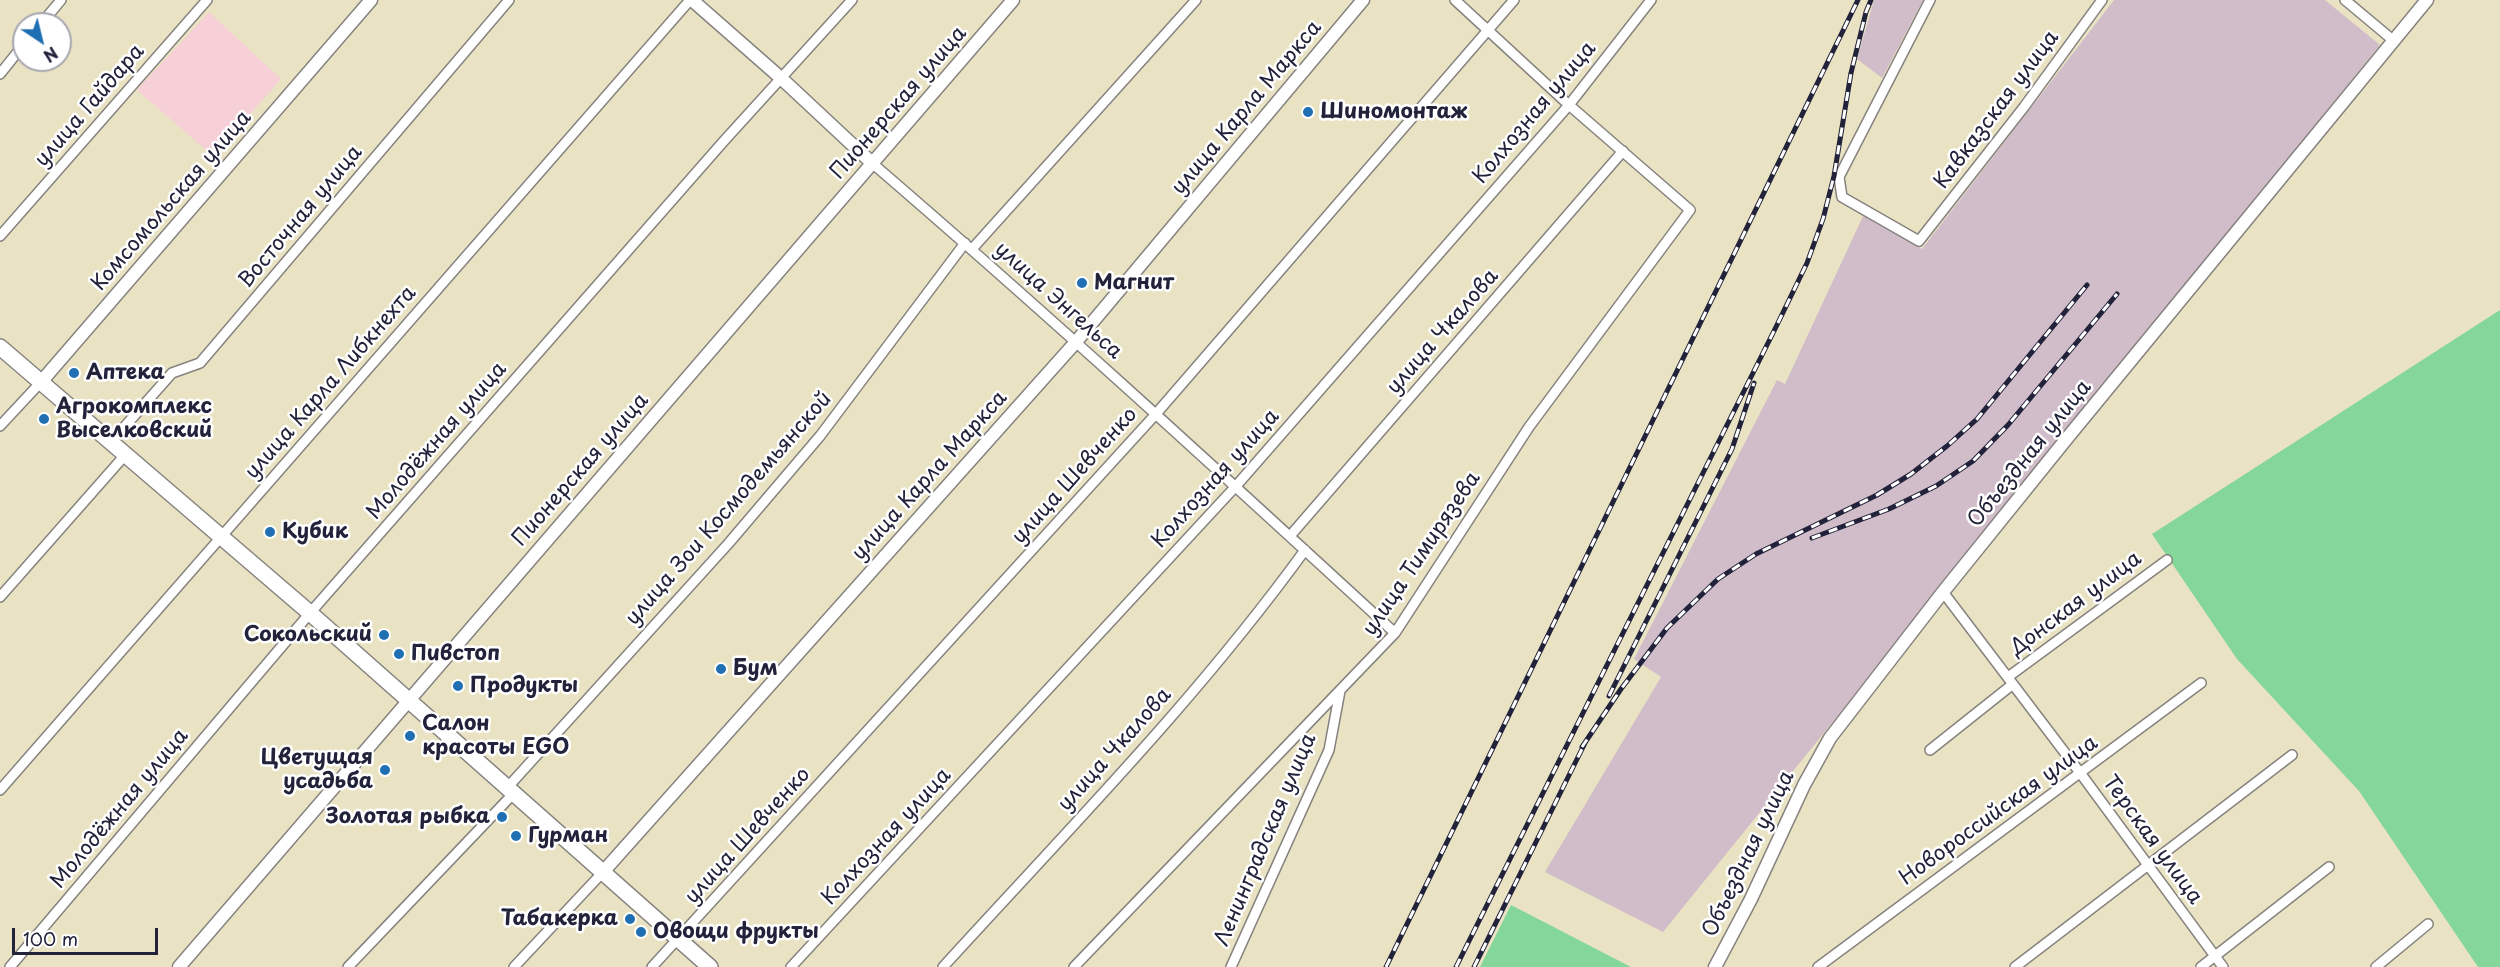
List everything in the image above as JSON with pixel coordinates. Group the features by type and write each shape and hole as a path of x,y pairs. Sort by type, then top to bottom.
{"main road":[{"path":"0,347 221,536 710,967"}],"street":[{"path":"50,12 60,0"},
{"name":"улица Гайдара","path":"0,237 207,0"},
{"name":"Комсомольская улица","path":"0,426 41,382 371,0"},
{"name":"Восточная улица","path":"111,442 172,373 200,363 509,0"},
{"name":"улица Энгельса","path":"691,0 1236,486 1395,633"},
{"name":"улица Карла Либкнехта","path":"0,790 691,0"},
{"name":"Молодёжная улица","path":"10,967 309,613 852,0"},
{"name":"Пионерская улица","path":"179,967 1013,0"},
{"name":"улица Зои Космодемьянской","path":"348,967 510,791 728,544 820,436 969,246 1196,0"},
{"name":"улица Карла Маркса","path":"514,967 603,872 1075,343 1363,0"},
{"path":"1455,0 1487,32 1623,151"},
{"name":"улица Шевченко","path":"652,967 1155,415 1514,0"},
{"name":"Колхозная улица","path":"792,967 1236,486 1569,105 1651,0"},
{"name":"Кавказская улица","path":"1930,0 1839,177 1842,197 1919,242 2024,107 2102,0"},
{"path":"2345,0 2394,41"},
{"name":"Объездная улица","path":"1715,967 1751,899 1804,785 1830,738 1943,592 2427,0"},
{"path":"0,74 12,59"},
{"name":"улица Тимирязева","path":"1074,967 1395,633 1528,427 1690,210 1623,151"},
{"name":"улица Чкалова","path":"1290,536 1623,151"},
{"path":"0,597 126,454"},
{"name":"улица Чкалова","path":"943,967 1167,722 1262,610 1305,550"},
{"name":"Донская улица","path":"1930,750 2010,681 2167,560"},
{"name":"Терская улица","path":"1943,592 2223,967"},
{"name":"Новороссийская улица","path":"1818,967 2201,683"},
{"name":"Ленинградская улица","path":"1231,967 1329,750 1340,691"},
{"path":"2014,967 2292,755"},
{"path":"2201,967 2329,867"},
{"path":"2376,967 2428,924"}],"shaded area":[{"path":"1874,0 1923,0 1882,78 1857,59"},
{"path":"2114,0 2325,0 2380,45 1663,932 1545,872 1661,677 1634,659 1777,380 1785,384 1864,214 1922,249"},
{"path":"209,12 281,79 213,156 137,90"}],"green space":[{"path":"2500,310 2500,967 2478,967 2359,791 2237,659 2152,534"},
{"path":"1511,905 1631,967 1480,967"}],"railway":[{"path":"1386,967 1858,0"},
{"path":"1456,967 1807,263 1823,219 1834,176 1851,73 1871,0"},
{"path":"1582,747 1621,689 1667,628 1718,579 1756,554 1877,495 1911,474 1947,446 1977,419 2087,285"},
{"path":"1812,538 1889,509 1936,486 1973,461 2008,425 2117,294"},
{"path":"1609,696 1732,449 1754,383"},
{"path":"1474,967 1586,741"}],"place":[{"name":"Шиномонтаж","path":"1308,112"},
{"name":"Магнит","path":"1082,283"},
{"name":"Аптека","path":"74,373"},
{"name":"Агрокомплекс Выселковский","path":"44,419"},
{"name":"Кубик","path":"270,532"},
{"name":"Сокольский","path":"384,635"},
{"name":"Пивстоп","path":"399,654"},
{"name":"Бум","path":"721,669"},
{"name":"Продукты","path":"458,686"},
{"name":"Салон красоты EGO","path":"410,736"},
{"name":"Цветущая усадьба","path":"385,770"},
{"name":"Золотая рыбка","path":"502,817"},
{"name":"Гурман","path":"516,836"},
{"name":"Табакерка","path":"630,919"},
{"name":"Овощи фрукты","path":"641,932"}]}
